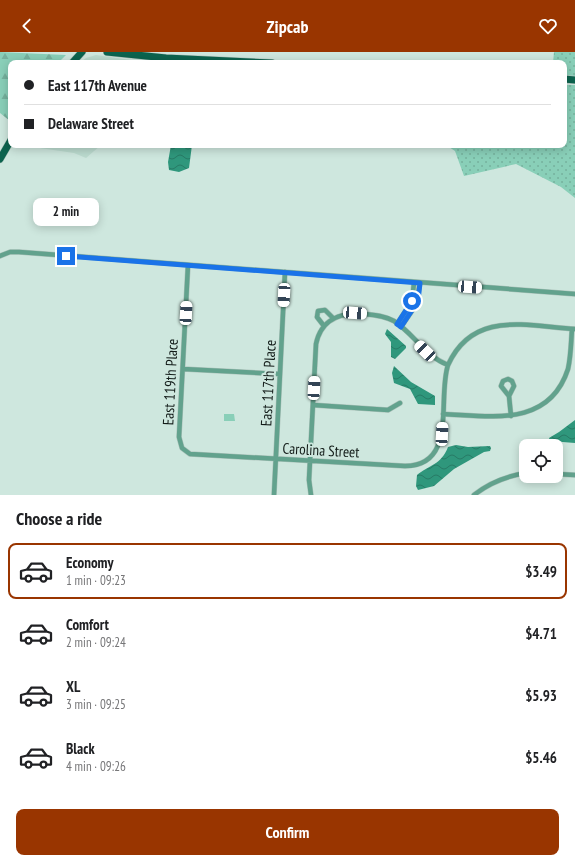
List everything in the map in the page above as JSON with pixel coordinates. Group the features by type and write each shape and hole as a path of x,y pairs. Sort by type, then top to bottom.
{"main road":[{"path":"75,60 82,52"},
{"path":"107,52 114,54 219,60"},
{"path":"0,159 8,145"}],"street":[{"path":"0,256 10,252 19,252 575,294"},
{"name":"East 119th Place","path":"184,450 179,437 188,265"},
{"name":"East 117th Place","path":"274,495 285,272"},
{"path":"399,325 412,301 414,283"},
{"path":"399,325 418,301 420,283"},
{"path":"324,326 317,317 318,311 325,310 334,318"},
{"path":"310,495 308,485 316,344 324,326 334,318 349,313 382,317 399,325 430,356 448,366"},
{"path":"505,324 574,329 568,368 555,392 537,407 522,414 511,416 442,414 445,379 448,366 453,355 463,343 478,332 505,324"},
{"path":"183,369 280,374"},
{"path":"509,396 511,416"},
{"path":"313,405 388,410 400,403"},
{"name":"Carolina Street","path":"184,450 194,455 413,466 423,462 432,455 439,444 442,434 442,414"},
{"path":"563,474 575,475"},
{"path":"474,495 504,478 519,475"}],"shaded area":[{"path":"96,55 131,60 84,60"},
{"path":"40,148 98,148 86,158 74,153"}],"green space":[{"path":"0,52 66,55 61,60 8,60 8,119 0,113"},
{"path":"554,52 575,52 575,76 567,75 567,60 553,60"},
{"path":"567,85 575,85 575,198 561,187 516,164 464,176 455,151 450,148 567,148"},
{"path":"224,414 234,414 235,421 224,421"}],"water":[{"path":"170,148 192,148 189,168 179,172 169,170 168,162"},
{"path":"387,329 406,346 406,348 395,359 391,357 391,342 385,334"},
{"path":"394,366 411,382 435,396 435,405 418,404 410,389 394,383 392,373"},
{"path":"575,420 575,443 563,442 563,439 549,439"},
{"path":"456,445 468,447 490,446 491,448 490,451 484,452 454,469 434,486 418,490 416,486 417,475 442,458 448,447"}],"route":[{"path":"66,256 420,283 418,301 412,313 401,327 397,324 408,310 412,301"}]}
